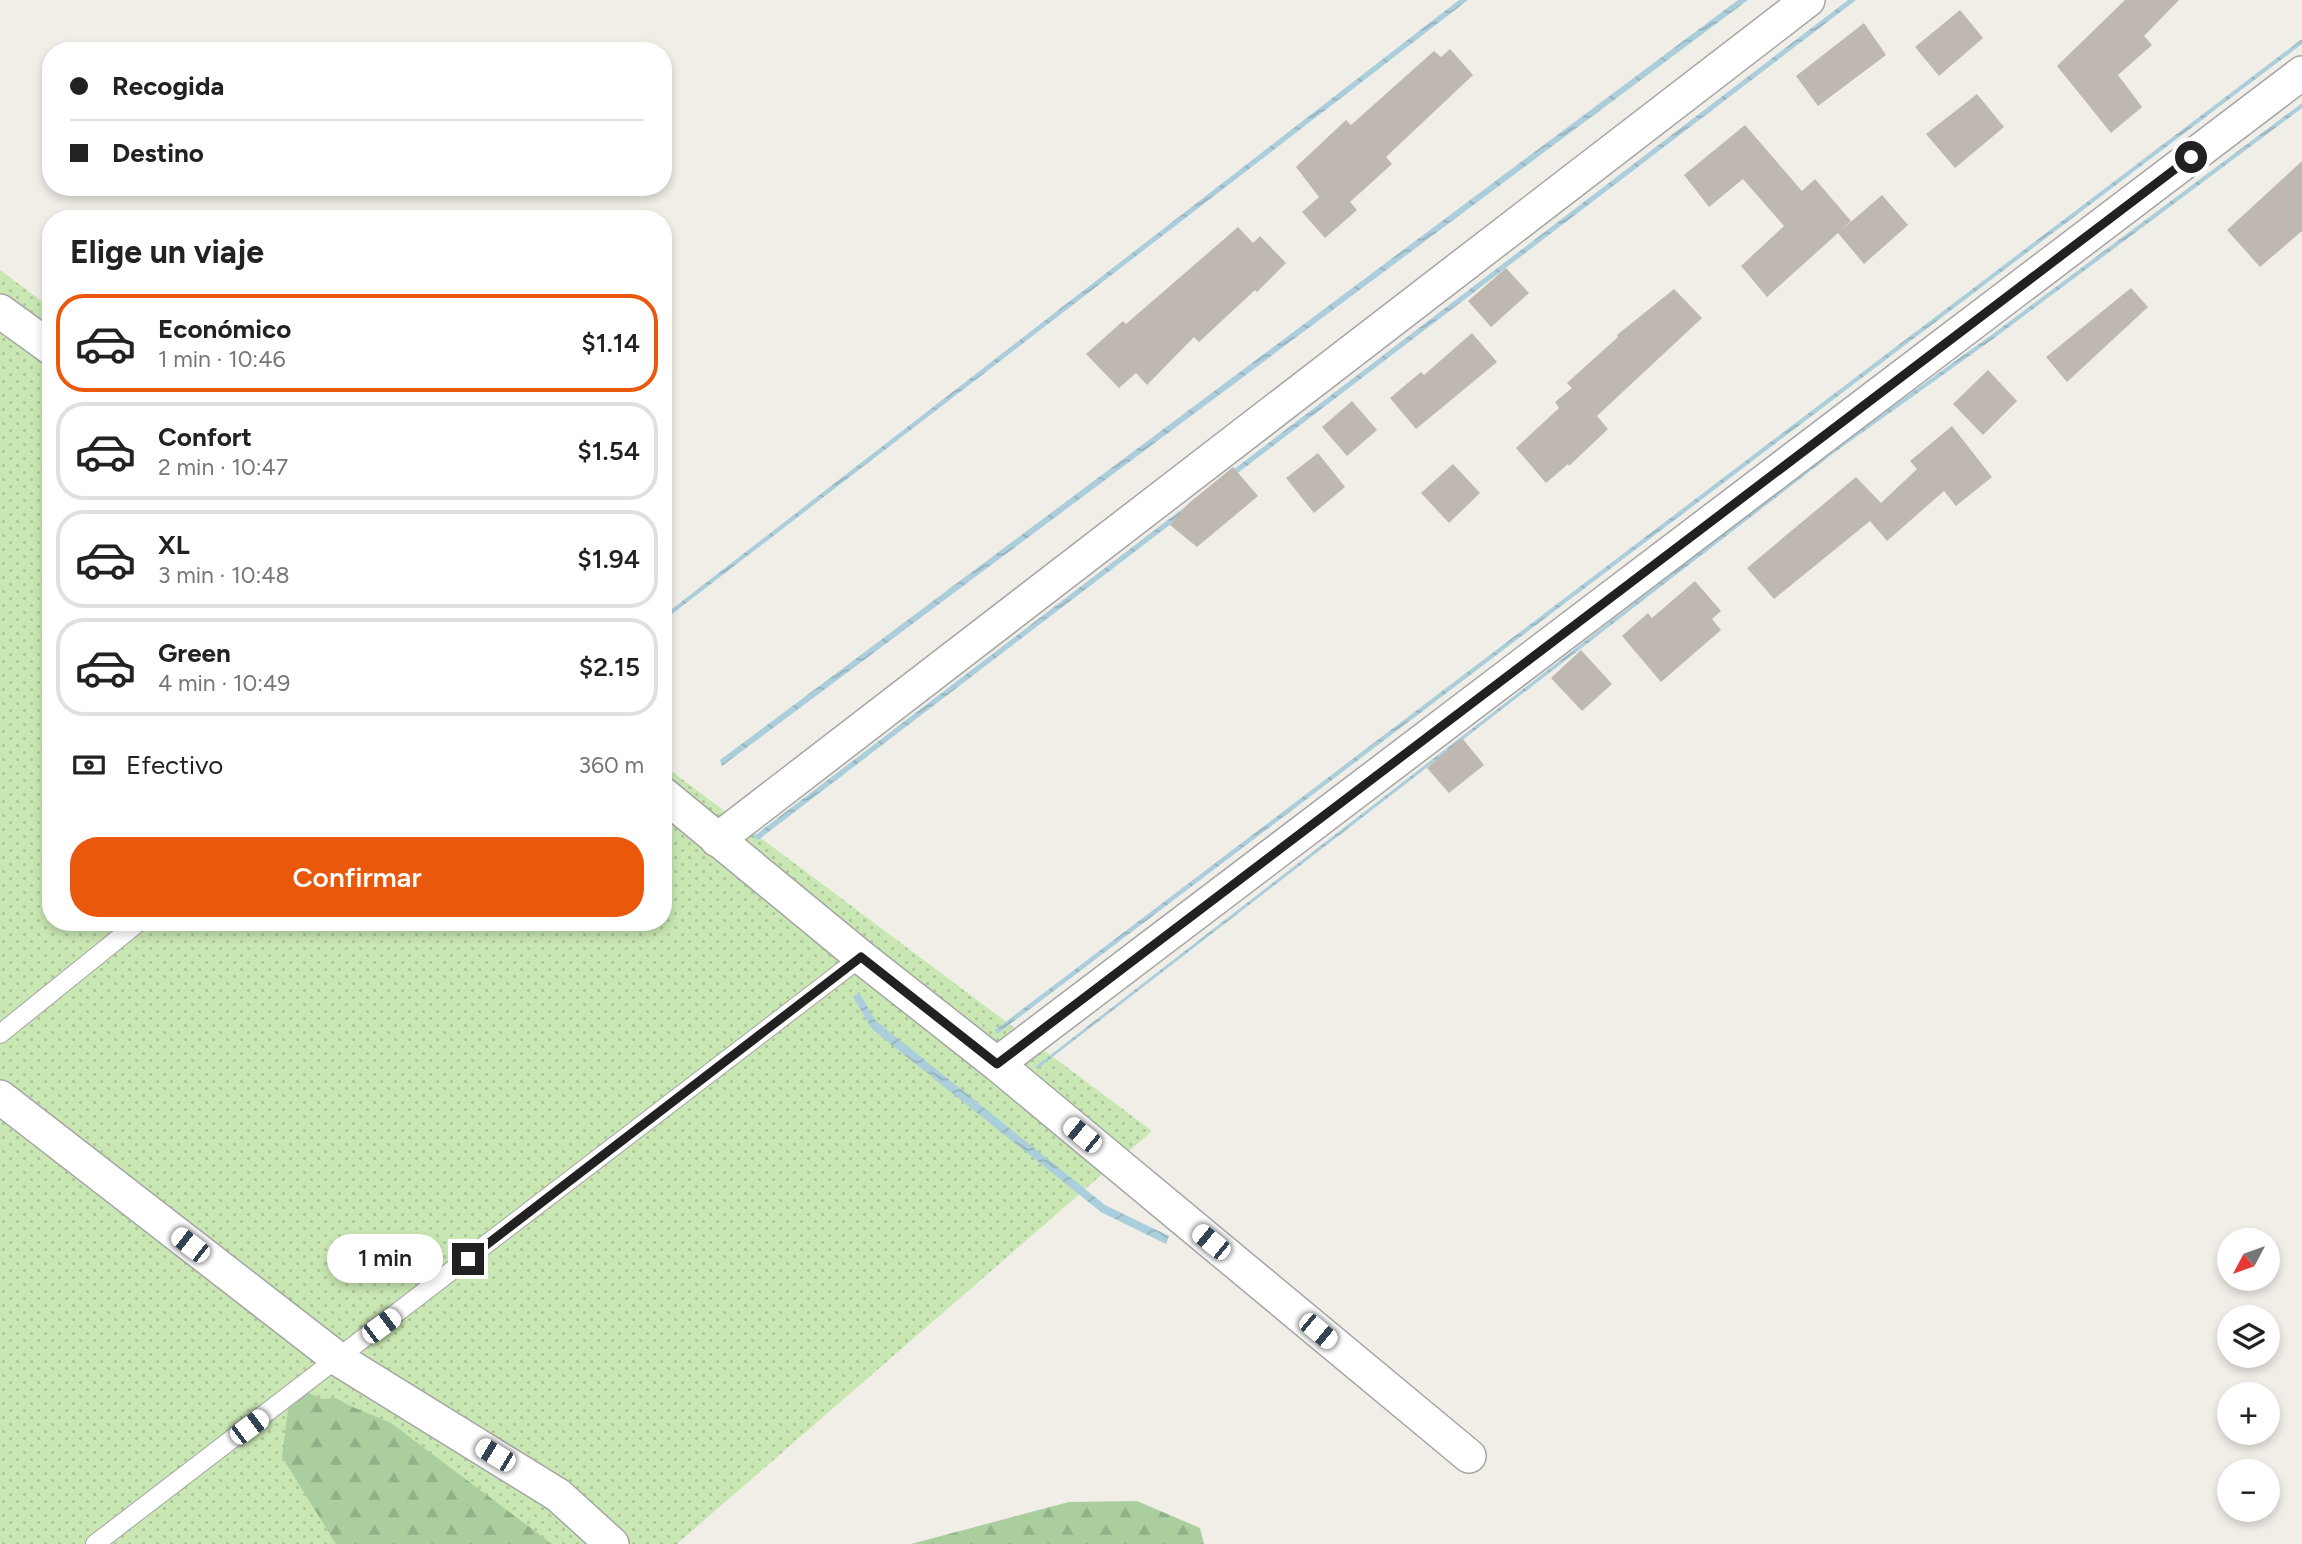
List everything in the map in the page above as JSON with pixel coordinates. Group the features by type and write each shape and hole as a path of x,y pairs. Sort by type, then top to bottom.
{"street":[{"path":"717,839 1808,0"},
{"path":"997,1064 2302,73"},
{"path":"0,311 42,341"},
{"path":"672,802 861,957 997,1064 1469,1456"},
{"path":"0,1097 338,1359 558,1495 612,1544"}],"lane":[{"path":"0,1034 128,931"},
{"path":"94,1544 861,957"}],"green space":[{"path":"0,270 42,301 42,931 672,931 672,772 1152,1131 677,1544 0,1544"},
{"path":"291,1385 322,1399 336,1398 391,1423 552,1544 336,1544 282,1457"},
{"path":"1137,1501 1200,1528 1204,1544 911,1544 1069,1502"}],"water":[{"path":"1459,0 1468,0 672,614 672,609"},
{"path":"1738,0 1748,0 722,766 720,760"},
{"path":"1848,0 1856,0 758,840 753,837"},
{"path":"2302,39 2302,44 997,1034 995,1030"},
{"path":"2302,103 2302,108 1993,339 1831,455 1037,1069 1035,1067 1833,449 1990,336"},
{"path":"859,992 875,1020 1105,1205 1169,1236 1166,1244 1101,1212 872,1029 853,997"}],"building":[{"path":"2125,0 2179,0 2144,36 2152,45 2118,75 2142,107 2111,133 2057,66"},
{"path":"1960,10 1983,38 1939,76 1915,47"},
{"path":"1864,23 1886,55 1818,106 1796,76"},
{"path":"1450,49 1473,75 1386,157 1392,164 1350,202 1357,210 1325,238 1302,212 1319,197 1296,167 1346,120 1351,125 1434,51 1441,57"},
{"path":"1977,94 2004,127 1955,168 1926,134"},
{"path":"1745,125 1802,191 1815,179 1851,221 1839,232 1882,195 1908,225 1864,264 1838,233 1767,297 1741,266 1784,226 1743,179 1709,207 1684,175"},
{"path":"2302,161 2302,231 2260,267 2227,230"},
{"path":"1238,227 1253,243 1260,236 1286,263 1199,342 1194,337 1147,385 1136,373 1119,388 1086,354 1123,321 1126,324"},
{"path":"1506,268 1529,293 1491,327 1468,301"},
{"path":"2131,288 2148,307 2067,382 2046,357"},
{"path":"1674,289 1702,318 1597,416 1608,429 1569,466 1568,464 1546,483 1516,448 1559,408 1555,402 1572,388 1567,383 1618,337 1617,335"},
{"path":"1472,333 1497,362 1416,429 1390,398 1421,372 1424,375"},
{"path":"1988,370 2017,401 1983,435 1953,404"},
{"path":"1352,401 1377,430 1347,456 1322,427"},
{"path":"1952,426 1992,477 1956,506 1944,491 1887,541 1870,521 1774,599 1747,568 1856,477 1881,503 1917,469 1910,461"},
{"path":"1318,453 1345,487 1314,513 1286,478"},
{"path":"1453,464 1480,493 1449,523 1421,493"},
{"path":"1233,467 1258,496 1197,547 1170,525 1189,503"},
{"path":"1695,581 1721,611 1712,619 1721,630 1661,682 1622,636 1648,613 1652,618"},
{"path":"1581,650 1612,684 1582,711 1551,678"},
{"path":"1462,738 1484,765 1449,793 1427,768"}],"route":[{"path":"468,1259 861,957 997,1064 2191,157"}]}
